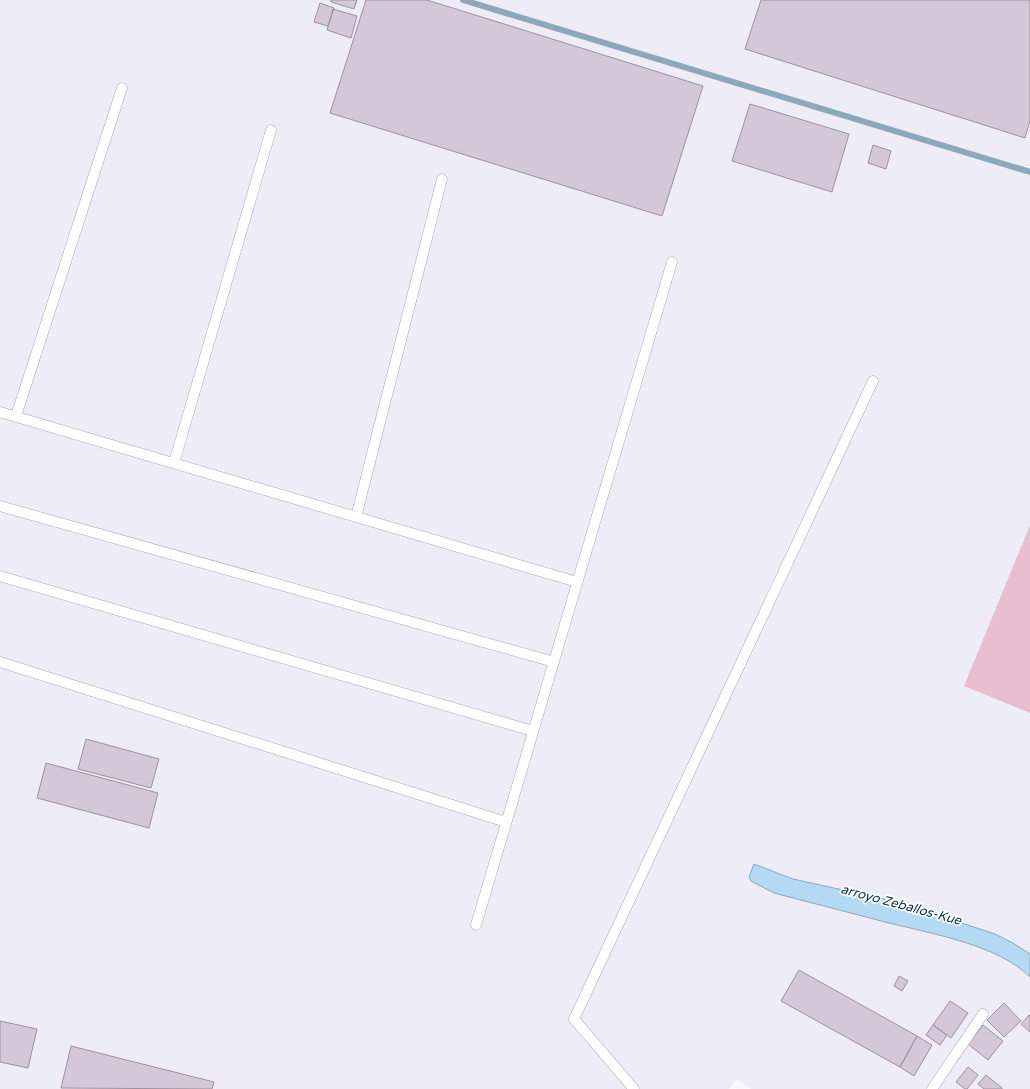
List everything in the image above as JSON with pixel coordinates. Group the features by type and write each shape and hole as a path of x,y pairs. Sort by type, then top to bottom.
{"lane":[{"path":"16,416 122,88"},
{"path":"174,463 271,130"},
{"path":"356,517 442,178"},
{"path":"476,925 672,262"},
{"path":"634,1089 574,1019 873,381"},
{"path":"0,412 577,582"},
{"path":"0,506 554,662"},
{"path":"0,576 533,731"},
{"path":"0,662 506,822"},
{"path":"932,1089 983,1014"}],"shaded area":[{"path":"0,0 1030,0 1030,1089 751,1089 737,1079 729,1089 0,1089"},
{"path":"1030,525 1030,713 964,686"}],"water":[{"name":"arroyo Zeballos-Kue","path":"754,864 793,879 884,899 995,934 1030,954 1030,977 1017,966 1001,957 964,942 774,893 751,881 749,877"}],"building":[{"path":"331,0 357,0 354,9 331,2"},
{"path":"366,0 427,0 703,86 662,216 330,113"},
{"path":"761,0 1030,0 1030,121 1025,138 745,49"},
{"path":"320,3 334,8 328,26 314,22"},
{"path":"333,9 357,16 351,38 327,30"},
{"path":"750,104 849,134 832,192 732,161"},
{"path":"873,145 891,151 886,169 868,163"},
{"path":"86,739 159,759 151,788 78,769"},
{"path":"46,763 158,793 149,828 37,798"},
{"path":"799,970 917,1036 900,1067 781,1001"},
{"path":"899,976 908,981 902,991 894,986"},
{"path":"950,1001 968,1013 951,1038 933,1025"},
{"path":"1004,1003 1021,1021 1004,1037 987,1020"},
{"path":"1029,1015 1030,1016 1030,1032 1021,1024"},
{"path":"0,1021 37,1029 28,1068 0,1062"},
{"path":"933,1025 947,1035 940,1045 926,1035"},
{"path":"983,1025 1003,1041 988,1060 968,1044"},
{"path":"917,1036 932,1045 914,1076 900,1067"},
{"path":"71,1046 214,1082 212,1089 61,1088"},
{"path":"968,1067 978,1075 967,1089 965,1089 956,1082"},
{"path":"986,1075 1002,1089 984,1089 978,1084"}],"waterway":[{"path":"463,0 1030,172"}]}
